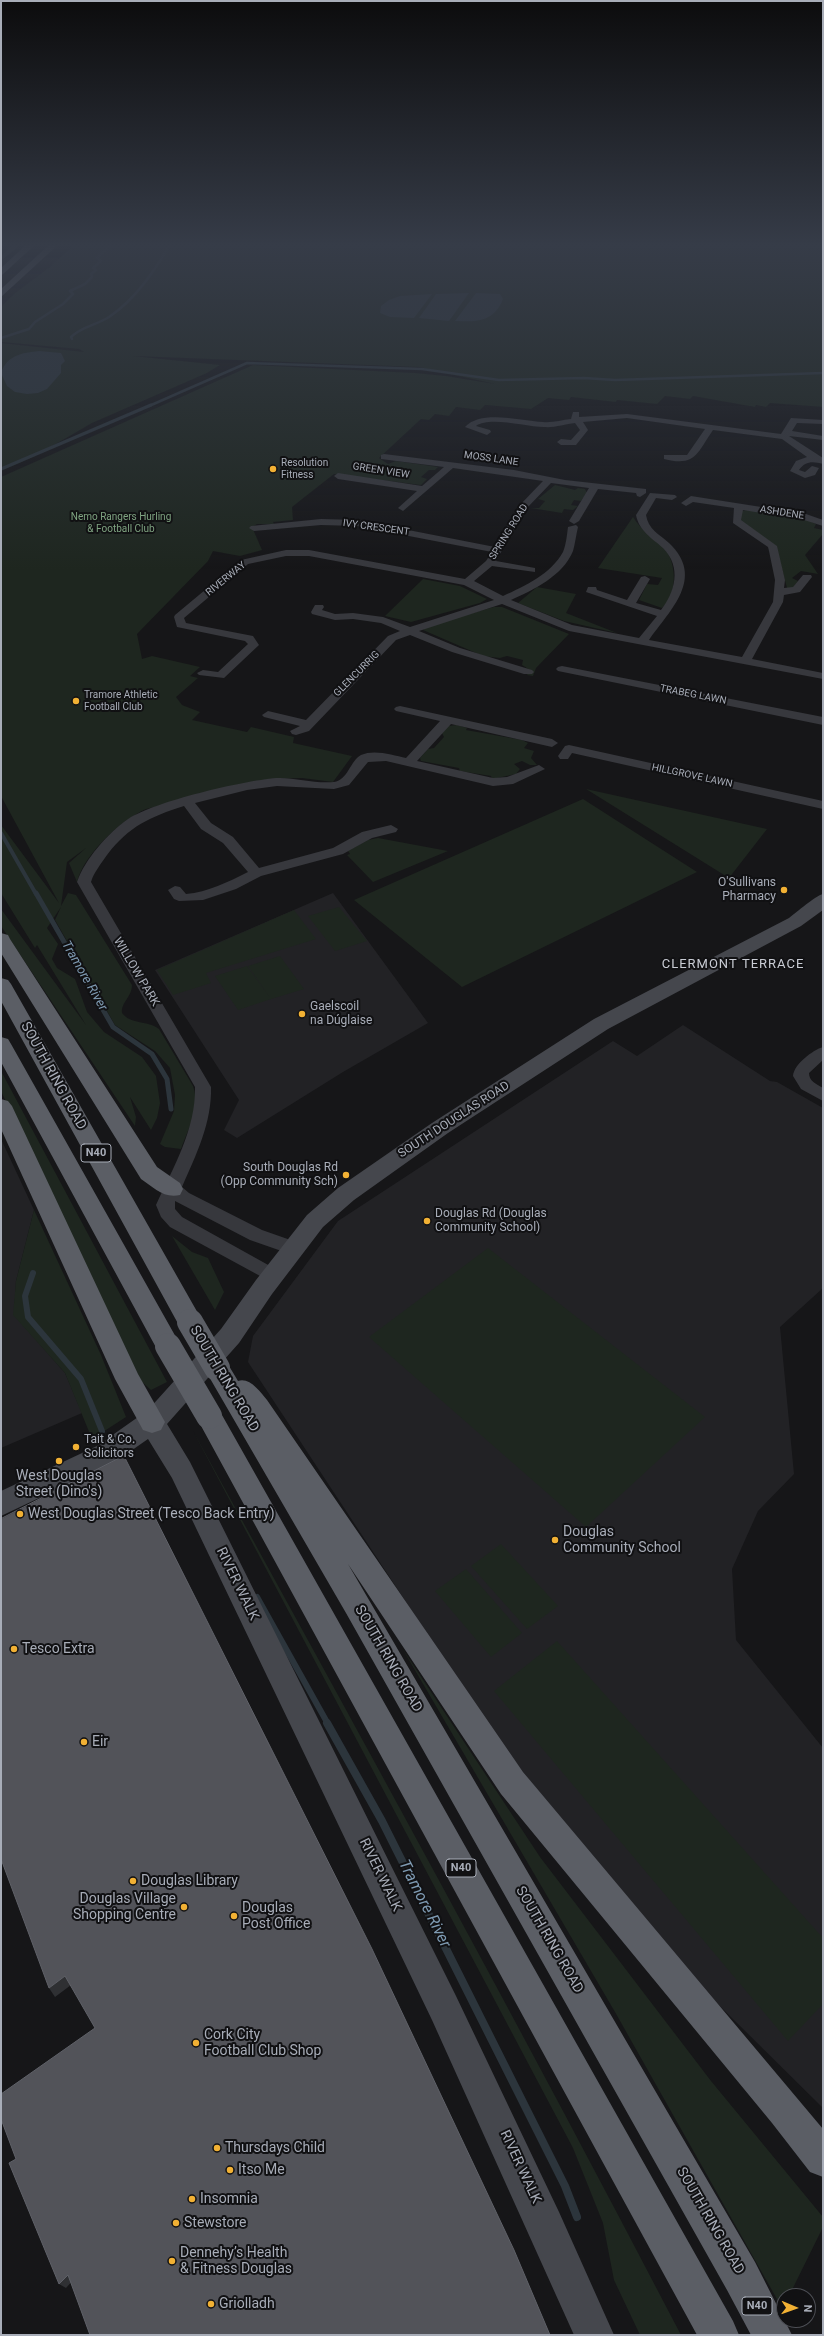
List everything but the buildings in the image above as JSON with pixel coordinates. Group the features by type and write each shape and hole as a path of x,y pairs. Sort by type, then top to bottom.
{"highway":[{"path":"1,939 65,1036 149,1173 172,1189"},
{"name":"SOUTH RING ROAD","path":"1,984 190,1322 228,1380 741,2276 772,2335"},
{"name":"N40","path":"1,1044 715,2328"},
{"path":"1,1106 128,1380 152,1422"},
{"path":"228,1380 258,1408 512,1783 785,2110 823,2159"},
{"path":"785,2110 823,2134"}],"main road":[{"name":"SOUTH DOUGLAS ROAD","path":"1,1504 106,1454 152,1422 230,1336 293,1248 336,1201 462,1113 601,1024 795,922 815,908 823,900"},
{"name":"RIVER WALK","path":"152,1422 181,1470 409,1934 534,2196 594,2335"}],"street":[{"path":"561,442 573,443 582,433 583,427 574,417 580,409"},
{"path":"682,423 688,415"},
{"path":"487,432 469,427 478,421 497,420 545,425 619,416 711,427 787,432 820,430"},
{"path":"787,432 794,420 798,419 820,430"},
{"path":"667,457 683,459 690,457 711,427"},
{"path":"787,432 814,458 823,462"},
{"name":"MOSS LANE","path":"384,457 451,465 594,486 643,491 640,494"},
{"path":"814,458 798,464 794,471 808,475 812,473 815,468"},
{"name":"GREEN VIEW","path":"403,508 422,489 451,465"},
{"name":"GREEN VIEW","path":"338,476 422,489"},
{"name":"SPRING ROAD","path":"467,582 490,563 522,508 549,480"},
{"path":"565,512 575,520 594,486"},
{"path":"642,642 676,595 679,582 678,570 671,551 646,528 641,515 653,494 672,497"},
{"name":"ASHDENE","path":"686,503 691,499 806,517 822,526"},
{"name":"ASHDENE","path":"739,506 736,521 768,543 774,549 780,592 778,603 745,662"},
{"name":"GLENCURRIG","path":"296,731 309,724 392,638 410,630 518,596 552,573 570,547 575,520"},
{"name":"IVY CRESCENT","path":"254,528 321,522 356,523 497,550"},
{"name":"RIVERWAY","path":"203,673 220,676 254,645 249,638 181,624 179,618 245,562 286,553 309,553 467,582"},
{"path":"490,563 531,570"},
{"path":"780,592 796,590 808,578"},
{"path":"630,604 645,579"},
{"path":"467,582 504,601 564,627 823,676"},
{"path":"592,589 591,592 662,614"},
{"path":"320,607 316,612 335,617 353,616 384,620 456,650 528,672"},
{"name":"TRABEG LAWN","path":"562,669 823,721"},
{"path":"260,725 277,706"},
{"path":"400,709 552,743"},
{"path":"268,715 309,724"},
{"path":"448,720 409,762 493,782 509,781 539,769"},
{"name":"HILLGROVE LAWN","path":"564,756 569,749 823,805"},
{"name":"WILLOW PARK","path":"273,1276 176,1222 167,1212 165,1205 199,1124 204,1103 203,1087 84,882 90,869 110,844 134,820 154,812 188,802 268,783 298,782 328,786 345,782 365,758 379,756 409,762"},
{"path":"188,802 206,826 228,840 256,873"},
{"path":"175,890 179,896 184,898 198,896 231,886 256,873 337,851 367,835 391,829"},
{"path":"823,1052 801,1070 801,1079 804,1083 823,1095"},
{"path":"172,1189 184,1198 256,1235 293,1248"}],"shaded area":[{"path":"27,353 61,353 65,361 61,365 61,373 47,389 38,393 27,394 15,392 7,386 1,373 7,362 16,356"},
{"name":"Gaelscoil na Dúglaise","path":"333,893 428,1023 343,1072 237,1138 224,1130 239,1100 155,970"},
{"name":"Douglas Community School","path":"683,1025 770,1081 777,1082 823,1108 823,1288 780,1327 794,1474 758,1511 732,1569 736,1640 823,1748 823,2108 645,1932 485,1722 248,1362 253,1336 338,1221 613,1041 637,1056"},
{"path":"1,1139 34,1210 16,1281 14,1315 65,1373 82,1413 1,1448"}],"green space":[{"name":"Nemo Rangers Hurling & Football Club","path":"1,352 823,352 823,407 770,403 766,407 756,405 755,407 693,396 690,399 665,396 657,404 617,400 616,402 571,397 569,400 548,398 531,409 485,405 480,410 456,407 449,416 435,414 429,420 421,419 379,458 388,464 396,461 438,467 435,470 429,470 421,477 427,479 421,485 334,474 292,507 293,520 273,522 274,524 257,524 252,527 262,550 240,556 213,551 208,561 137,634 142,659 152,656 200,667 190,676 198,678 176,697 182,705 200,712 192,720 247,732 251,727 294,737 293,743 352,756 333,782 302,778 269,779 146,809 126,821 95,849 81,871 77,882 69,863 86,848 67,862 61,906 68,893 76,895 132,985 132,989 123,1006 122,1013 130,1019 150,1024 159,1029 193,1086 195,1094 195,1110 181,1149 165,1147 160,1144 174,1111 175,1095 170,1068 155,1051 115,1025 55,920 61,907 47,928 58,944 52,959 57,968 75,979 87,1012 104,1032 142,1057 156,1076 160,1103 157,1118 151,1130 130,1097 136,1117 135,1126 1,926 1,909 86,1025 37,945 35,948 1,893 1,825 59,903 1,796 1,477 253,365 415,373 446,376 495,384 419,367 133,356 220,365 207,373 92,423 35,456 1,471"},
{"path":"555,485 575,490 578,488 585,489 587,493 581,501 574,500 571,505 578,506 573,510 564,509 562,513 531,508 539,508 545,501 538,499"},
{"path":"747,510 805,519 816,524 814,528 823,530 823,534 805,555 818,574 801,571 792,578 798,581 793,588 787,588 776,546 740,520 742,511"},
{"path":"633,517 640,526 664,548 671,561 674,578 673,587 671,595 662,608 639,600 647,584 658,585 662,578 598,568"},
{"path":"423,579 460,586 487,599 480,603 411,622 385,616"},
{"path":"537,587 576,594 566,613 617,633 564,621 518,603"},
{"path":"494,607 502,607 569,634 536,668 533,676 527,675 530,670 522,665 523,660 507,656 500,658 483,656 423,630 426,626"},
{"path":"457,725 467,728 466,730 522,740 528,743 524,748 534,751 531,758 537,765 530,765 522,761 514,764 520,769 516,774 492,779 491,776 460,771 459,768 421,761 420,758 428,749 434,748 444,737 442,733 448,726"},
{"path":"586,789 767,829 729,878"},
{"path":"583,799 697,872 462,987 354,900"},
{"path":"378,838 448,851 373,882 347,855 350,854 348,851 368,840"},
{"path":"339,907 367,941 335,951 308,916"},
{"path":"294,910 316,939 206,973 211,983 173,995 157,970"},
{"path":"280,956 304,989 271,999 248,966"},
{"path":"247,966 271,999 238,1010 215,976"},
{"path":"1,1071 167,1382 151,1390 142,1382 90,1281 1,1091"},
{"path":"34,1210 101,1355 126,1417 92,1439 65,1373 13,1315 16,1281"},
{"path":"172,1236 192,1252 208,1258 224,1292 215,1310"},
{"path":"488,1248 705,1417 586,1527 369,1337"},
{"path":"193,1431 501,1994 681,2335 640,2335 614,2280 603,2223 573,2148"},
{"path":"501,1544 558,1606 527,1629 471,1566"},
{"path":"466,1569 522,1633 491,1657 435,1591"},
{"path":"557,1641 823,1938 823,2004 788,2041 494,1691"},
{"path":"402,1648 540,1857 711,2081 823,2217 823,2227 793,2288 776,2288 776,2297 615,2012"}],"waterway":[{"path":"149,406 247,363 422,369 499,380 584,378 615,380 823,373"},
{"path":"1,469 151,405"},
{"name":"Tramore River","path":"1,833 36,894"},
{"name":"Tramore River","path":"36,893 113,1027 152,1054 167,1079 171,1109"},
{"name":"Tramore River","path":"33,1273 25,1296 28,1317 81,1379 102,1431"},
{"name":"Tramore River","path":"257,1597 328,1724"},
{"name":"Tramore River","path":"327,1723 382,1821 565,2186 577,2217"}],"place":[{"name":"Resolution Fitness","path":"273,469"},
{"name":"Tramore Athletic Football Club","path":"76,701"},
{"name":"O'Sullivans Pharmacy","path":"784,890"},
{"name":"Gaelscoil na Dúglaise","path":"302,1014"},
{"name":"South Douglas Rd (Opp Community Sch)","path":"346,1175"},
{"name":"Douglas Rd (Douglas Community School)","path":"427,1221"},
{"name":"Tait & Co. Solicitors","path":"76,1447"},
{"name":"West Douglas Street (Dino's)","path":"59,1461"},
{"name":"West Douglas Street (Tesco Back Entry)","path":"20,1514"},
{"name":"Douglas Community School","path":"555,1540"},
{"name":"Tesco Extra","path":"14,1649"},
{"name":"Eir","path":"84,1742"},
{"name":"Douglas Library","path":"133,1881"},
{"name":"Douglas Village Shopping Centre","path":"184,1907"},
{"name":"Douglas Post Office","path":"234,1916"},
{"name":"Cork City Football Club Shop","path":"196,2043"},
{"name":"Thursdays Child","path":"217,2148"},
{"name":"Itso Me","path":"230,2170"},
{"name":"Insomnia","path":"192,2199"},
{"name":"Stewstore","path":"176,2223"},
{"name":"Dennehy’s Health & Fitness Douglas","path":"172,2261"},
{"name":"Griolladh","path":"211,2304"}],"district":[{"name":"CLERMONT TERRACE","path":"733,965"}]}
